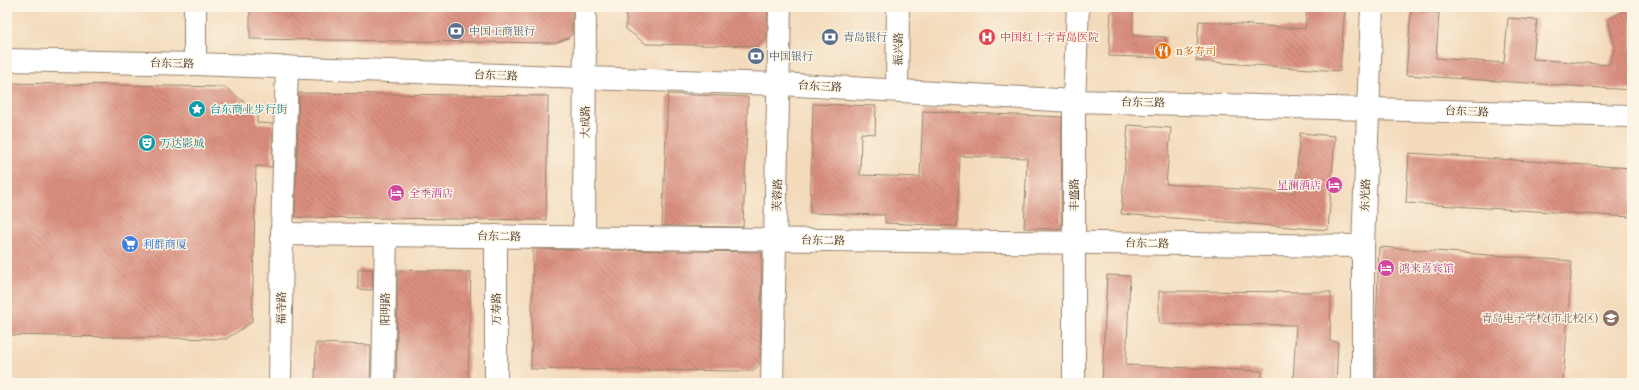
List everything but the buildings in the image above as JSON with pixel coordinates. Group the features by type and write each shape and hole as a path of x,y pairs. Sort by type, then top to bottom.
{"street":[{"path":"195,7 195,64"},
{"name":"芙蓉路","path":"772,383 780,84 780,7"},
{"name":"振兴路","path":"897,90 898,7"},
{"name":"丰盛路","path":"1074,383 1074,101 1078,7"},
{"name":"东光路","path":"1364,383 1363,246 1372,7"},
{"name":"大成路","path":"584,11 584,238"},
{"name":"台东三路","path":"7,60 195,64 780,84 1074,101 1632,116"},
{"name":"福寺路","path":"280,383 282,234 288,67"},
{"name":"台东二路","path":"282,234 386,234 584,238 776,230 1074,243 1363,246"},
{"name":"阳明路","path":"383,383 386,234"},
{"name":"万寿路","path":"496,236 496,383"}],"place":[{"name":"中国工商银行","path":"456,31"},
{"name":"青岛银行","path":"830,37"},
{"name":"中国红十字青岛医院","path":"987,37"},
{"name":"n多寿司","path":"1163,51"},
{"name":"中国银行","path":"756,56"},
{"name":"台东商业步行街","path":"197,109"},
{"name":"万达影城","path":"147,143"},
{"name":"星澜酒店","path":"1334,185"},
{"name":"全季酒店","path":"396,193"},
{"name":"利群商厦","path":"130,244"},
{"name":"鸿来喜宾馆","path":"1386,268"},
{"name":"青岛电子学校(市北校区)","path":"1611,318"}]}
